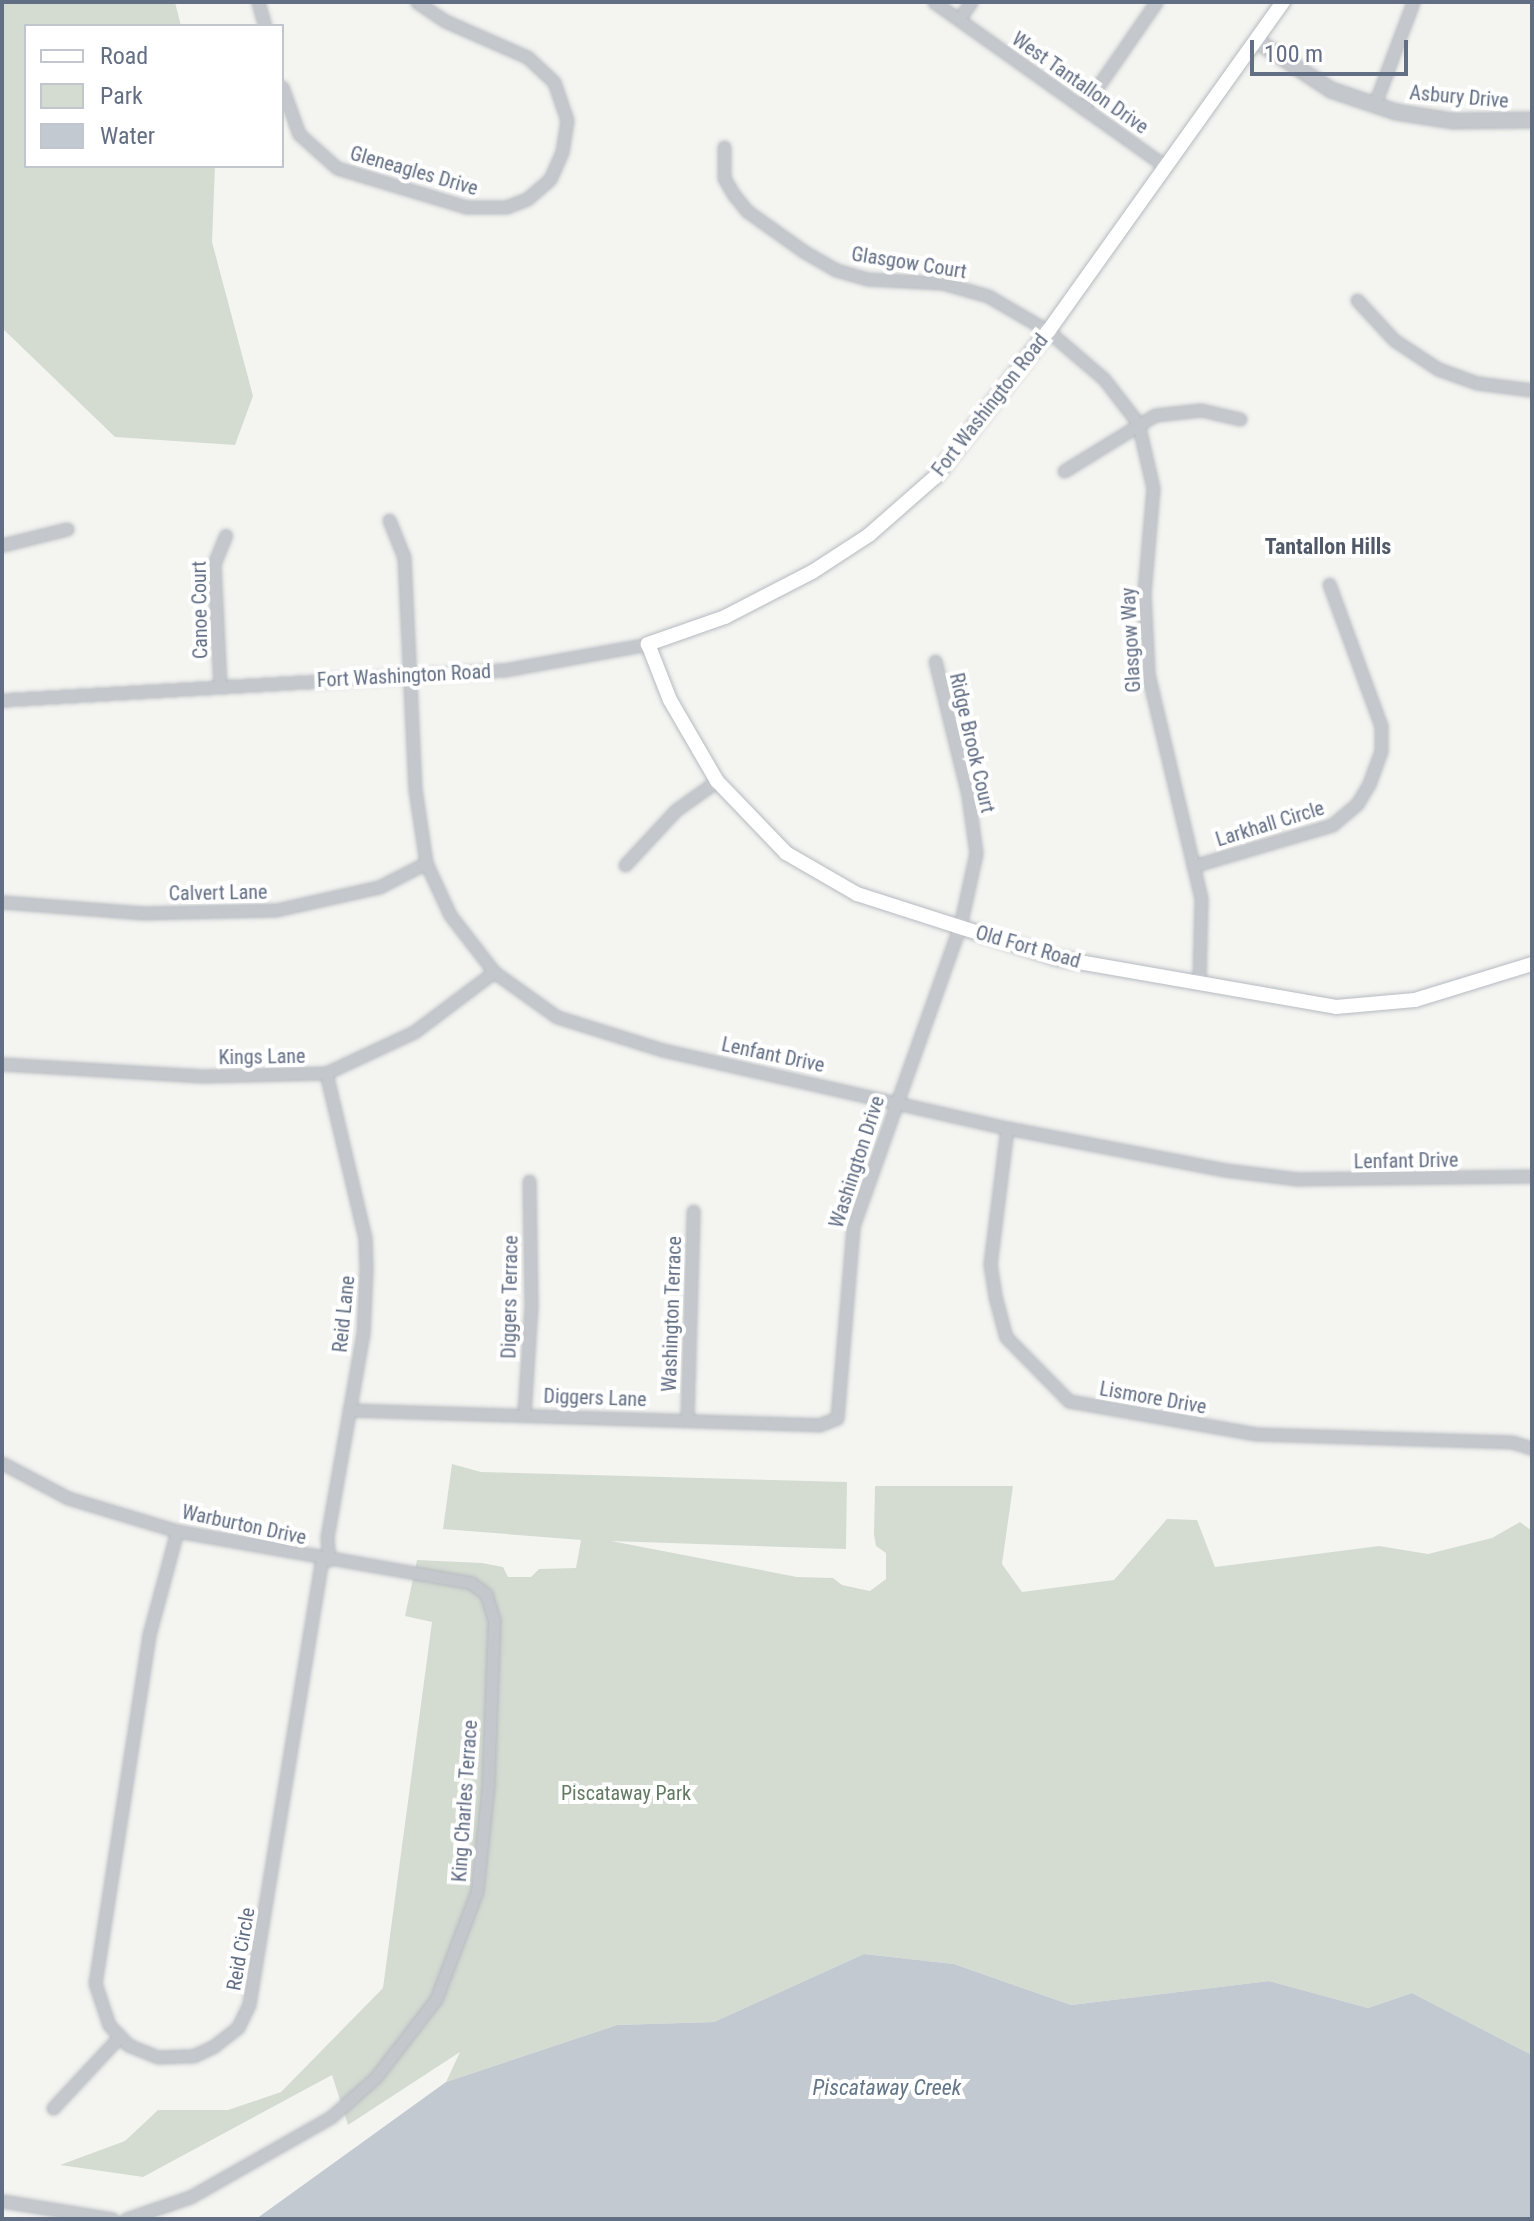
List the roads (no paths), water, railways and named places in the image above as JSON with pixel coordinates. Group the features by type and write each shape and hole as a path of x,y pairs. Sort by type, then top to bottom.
{"main road":[{"name":"Fort Washington Road","path":"648,644 764,599 887,521 955,455 1048,331 1283,2"},
{"name":"Old Fort Road","path":"648,644 670,700 717,781 786,853 830,881 1056,958 1314,1004 1365,1006 1433,996 1532,964"}],"street":[{"path":"258,2 264,24"},
{"name":"Gleneagles Drive","path":"284,93 299,134 337,168 466,207 506,207 527,199 550,179 562,152 567,120 554,82 527,57 445,21 417,2"},
{"name":"West Tantallon Drive","path":"934,2 1166,167"},
{"path":"959,19 971,2"},
{"path":"1083,108 1156,2"},
{"path":"1374,106 1413,2"},
{"name":"Asbury Drive","path":"1257,41 1309,79 1374,106 1453,121 1532,120"},
{"name":"Glasgow Court","path":"724,147 724,178 740,203 825,264 867,279 970,290 1048,331"},
{"path":"1357,300 1394,340 1438,369 1477,383 1532,390"},
{"name":"Glasgow Way","path":"1048,331 1104,379 1138,423 1153,488 1144,594 1148,674 1201,899 1199,982"},
{"path":"1064,471 1138,423 1188,410 1240,419"},
{"name":"Lenfant Drive","path":"389,520 404,557 412,675 415,789 426,863 450,915 494,972 557,1017 620,1040 897,1099 1007,1128 1297,1179 1532,1176"},
{"path":"2,545 67,529"},
{"name":"Canoe Court","path":"220,687 214,564 226,535"},
{"name":"Larkhall Circle","path":"1193,866 1332,825 1357,804 1369,784 1381,751 1381,726 1329,584"},
{"name":"Fort Washington Road","path":"2,700 412,675 570,662 648,644"},
{"name":"Ridge Brook Court","path":"935,661 968,795 976,853 960,926"},
{"path":"625,865 676,810 717,781"},
{"name":"Calvert Lane","path":"2,902 144,913 276,910 379,887 426,863"},
{"name":"Washington Drive","path":"837,1418 843,1395 849,1248 897,1099 960,926"},
{"name":"Kings Lane","path":"2,1064 203,1076 326,1073 414,1032 494,972"},
{"name":"Reid Lane","path":"326,1073 366,1254 365,1316 327,1538 326,1560"},
{"name":"Lismore Drive","path":"1007,1128 990,1264 996,1300 1006,1337 1069,1401 1256,1434 1512,1442 1532,1448"},
{"name":"Diggers Terrace","path":"524,1414 531,1306 529,1181"},
{"name":"Washington Terrace","path":"687,1419 693,1211"},
{"name":"Diggers Lane","path":"349,1410 819,1425 837,1418"},
{"name":"Warburton Drive","path":"2,1463 68,1498 177,1531 326,1560 462,1581 486,1594"},
{"path":"53,2108 119,2037 99,2004 96,1963 149,1635 177,1531"},
{"name":"Reid Circle","path":"119,2037 158,2057 193,2056 232,2034 249,2004 326,1560"},
{"name":"King Charles Terrace","path":"126,2219 190,2197 331,2117 376,2077 436,1999 464,1935 482,1849 494,1621 486,1594"},
{"path":"2,2201 113,2219"}],"water":[{"name":"Piscataway Creek","path":"864,1954 954,1964 1071,2005 1269,1981 1368,2008 1412,1993 1532,2055 1532,2219 256,2219 446,2082 617,2025 714,2022"}],"district":[{"name":"Tantallon Hills","path":"1328,547"}],"park label":[{"name":"Piscataway Park","path":"626,1793"}]}
